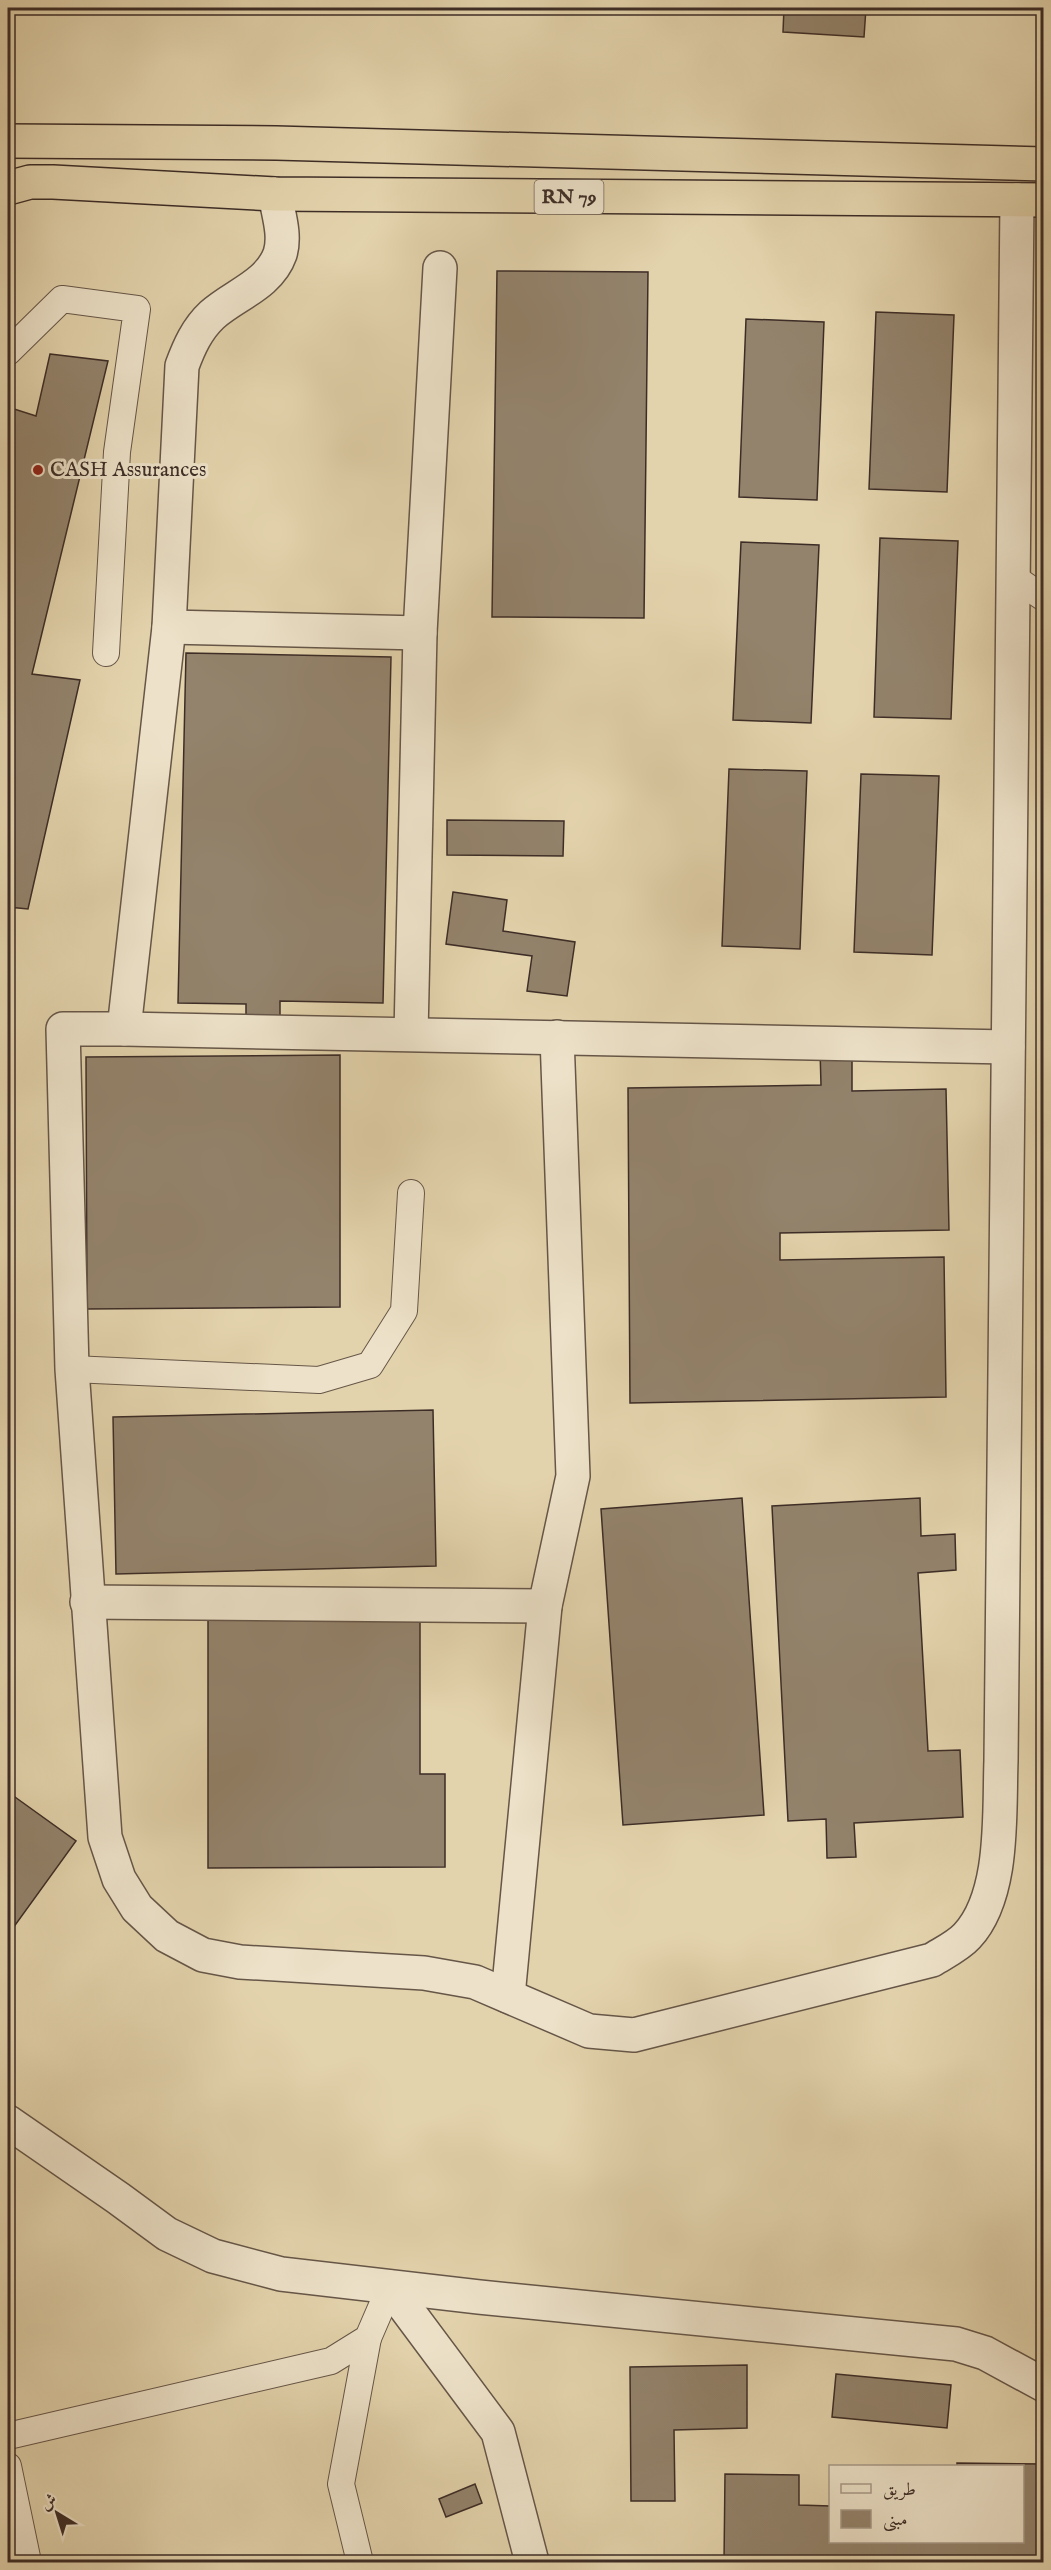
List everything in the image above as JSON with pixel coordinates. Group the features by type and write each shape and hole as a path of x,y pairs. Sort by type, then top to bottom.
{"highway":[{"name":"RN 79","path":"8,141 276,143 1044,164"},
{"name":"RN 79","path":"8,188 30,182 53,182 275,194 1030,200"}],"street":[{"path":"124,1029 169,627 182,366 199,330 212,315 259,282 273,267 280,252 282,235 275,194"},
{"path":"1008,1047 63,1029 72,1369 105,1837 119,1879 137,1908 167,1936 203,1955 240,1962 424,1973 475,1982 589,2031 634,2035 932,1960 967,1936 987,1903 998,1859 1001,1761 1013,577 1030,200"},
{"path":"411,1034 420,633 440,268"},
{"path":"169,627 420,633"},
{"path":"508,1996 545,1606 573,1476 557,1037"},
{"path":"87,1602 545,1606"},
{"path":"8,2122 167,2234 213,2256 281,2274 956,2344 985,2353 1044,2385"},
{"path":"390,2287 498,2432 532,2562"}],"lane":[{"path":"8,352 62,299 137,309 117,452 106,652"},
{"path":"1013,577 1044,598"},
{"path":"72,1369 319,1380 370,1365 404,1311 411,1192"},
{"path":"360,2562 341,2484 368,2338 390,2287"},
{"path":"8,2436 331,2361 368,2338"},
{"path":"8,2466 28,2562"}],"building":[{"path":"784,8 866,8 864,37 783,32"},
{"path":"497,271 648,272 644,618 492,617"},
{"path":"876,312 954,315 947,492 869,489"},
{"path":"746,319 824,322 817,500 739,497"},
{"path":"50,354 108,361 32,674 80,680 28,909 8,907 8,407 36,416"},
{"path":"880,538 958,541 951,719 874,717"},
{"path":"741,542 819,545 811,723 733,720"},
{"path":"186,653 391,657 383,1003 280,1001 280,1019 246,1018 246,1004 178,1003"},
{"path":"729,769 807,771 800,949 722,946"},
{"path":"861,774 939,776 932,955 854,952"},
{"path":"447,820 564,821 563,856 447,855"},
{"path":"453,892 507,900 503,931 575,942 567,996 527,991 532,956 446,944"},
{"path":"852,1048 852,1091 946,1089 949,1230 780,1233 780,1260 944,1257 946,1397 630,1403 628,1088 821,1085 820,1049"},
{"path":"340,1055 340,1307 87,1309 86,1057"},
{"path":"433,1410 436,1566 116,1574 113,1417"},
{"path":"742,1498 764,1815 623,1825 601,1509"},
{"path":"920,1498 921,1536 955,1534 956,1570 918,1573 928,1751 960,1750 963,1817 854,1823 856,1857 827,1858 826,1819 788,1821 772,1506"},
{"path":"420,1616 420,1774 445,1774 445,1867 208,1868 208,1617"},
{"path":"8,1792 76,1841 8,1935"},
{"path":"747,2365 747,2428 674,2430 675,2501 631,2501 630,2367"},
{"path":"836,2374 951,2385 947,2428 832,2417"},
{"path":"957,2463 1044,2464 1042,2562 724,2562 725,2474 799,2475 799,2505 829,2506 829,2543 1024,2543 1024,2465 957,2465"},
{"path":"475,2484 482,2503 446,2517 439,2499"}],"place":[{"name":"CASH Assurances","path":"38,470"}]}
